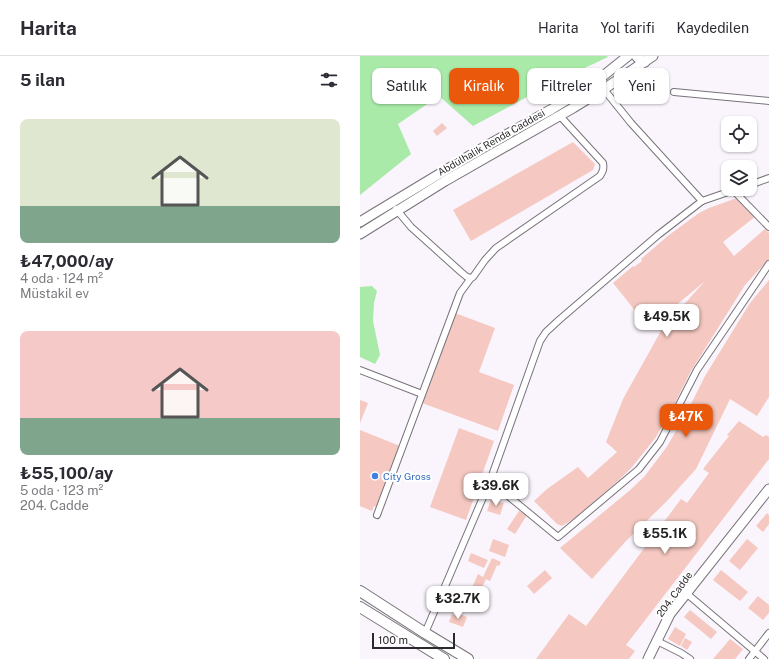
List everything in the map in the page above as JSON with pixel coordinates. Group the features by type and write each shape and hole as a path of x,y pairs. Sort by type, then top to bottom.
{"main road":[{"name":"Abdülhalik Renda Caddesi","path":"606,74 628,56"},
{"path":"636,56 645,62"},
{"name":"Abdülhalik Renda Caddesi","path":"606,88 653,56"},
{"name":"Abdülhalik Renda Caddesi","path":"360,222 560,104"},
{"name":"Abdülhalik Renda Caddesi","path":"360,234 445,181 580,104"},
{"name":"204. Cadde","path":"648,659 670,614 769,489"},
{"path":"360,591 468,659"},
{"path":"360,607 444,659"}],"street":[{"path":"606,91 631,122 702,201"},
{"path":"674,92 769,101"},
{"path":"377,515 460,293 496,248 600,176 603,171 603,163 560,116"},
{"path":"757,182 769,178"},
{"path":"425,633 490,481 540,341 546,332 658,235 702,201 721,195"},
{"path":"741,196 769,227"},
{"path":"391,203 411,227 461,272 471,278"},
{"path":"490,481 558,537 639,469 660,442 697,370 769,264"},
{"path":"360,370 422,394"},
{"path":"686,593 764,659"},
{"path":"749,659 769,633"},
{"path":"657,640 681,652 690,659"}],"green space":[{"path":"360,56 608,57 585,68 527,68 527,97 519,101 519,68 449,68 449,104 514,104 473,126 441,98 441,68 372,68 372,104 427,104 398,124 411,154 360,195"},
{"path":"372,286 377,291 374,303 373,321 380,355 375,364 360,357 360,287"}],"building":[{"path":"442,123 447,128 437,136 433,131"},
{"path":"573,142 595,164 593,170 471,241 453,210"},
{"path":"734,199 740,199 756,216 723,242 734,256 765,229 769,233 769,259 745,285 691,371 656,437 645,451 618,481 575,518 562,526 557,524 534,501 547,489 578,467 588,478 617,452 606,442 623,399 662,329 705,281 649,328 613,283 633,266 634,267 642,261 641,259 669,235 699,213"},
{"path":"769,280 769,397 757,416 730,399 696,469 668,500 626,541 592,579 560,548 644,477 666,448 686,414 705,376 750,303"},
{"path":"455,313 495,328 479,372 514,385 498,431 422,403"},
{"path":"360,400 368,403 360,423"},
{"path":"739,421 763,437 766,435 769,437 769,459 626,645 635,651 629,659 536,659 569,614 586,626 681,499 687,503 709,473 703,469"},
{"path":"459,428 494,441 466,520 430,507"},
{"name":"City Gross","path":"360,430 400,446 378,508 374,506 372,511 360,506"},
{"path":"491,499 504,503 500,515 487,511"},
{"path":"519,511 527,515 515,534 507,529"},
{"path":"767,513 769,515 769,524 763,532 756,526"},
{"path":"493,539 509,545 505,557 489,551"},
{"path":"747,539 758,548 740,570 729,561"},
{"path":"471,553 488,560 484,568 468,561"},
{"path":"492,558 501,562 499,566 497,565 490,581 486,579 475,602 467,599 478,574 483,577"},
{"path":"545,570 552,578 534,594 527,586"},
{"path":"721,570 748,592 740,601 713,580"},
{"path":"758,596 769,605 769,613 763,620 748,608"},
{"path":"690,610 717,632 711,639 684,617"},
{"path":"452,614 458,617 459,614 467,617 463,627 449,622"},
{"path":"675,627 686,634 680,646 668,639"},
{"path":"685,638 692,642 687,650 681,646"},
{"path":"730,639 743,649 735,659 713,659"}],"place":[{"name":"City Gross","path":"375,476"}]}
